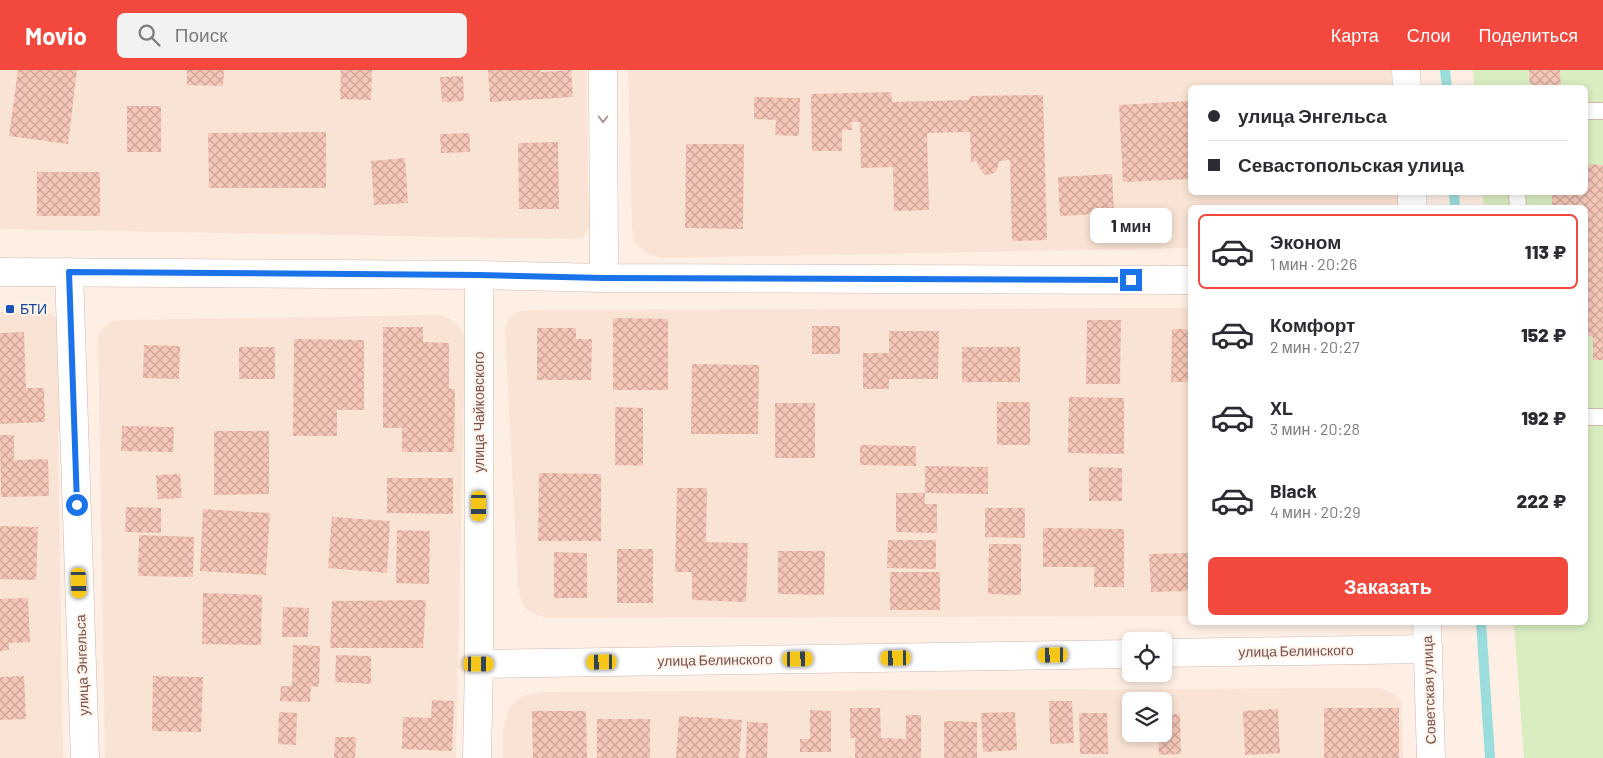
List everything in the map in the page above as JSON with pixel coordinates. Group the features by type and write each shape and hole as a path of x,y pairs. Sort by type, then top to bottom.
{"street":[{"path":"603,70 604,278"},
{"path":"1406,70 1407,85"},
{"path":"0,272 479,275 604,278 1188,280"},
{"name":"улица Энгельса","path":"69,272 85,758"},
{"name":"улица Чайковского","path":"477,758 479,664 479,275"},
{"name":"Советская улица","path":"1427,625 1432,758"},
{"name":"улица Белинского","path":"1172,653 1428,649"},
{"name":"улица Белинского","path":"479,664 1122,654"}],"lane":[{"path":"1588,111 1603,111"},
{"path":"1588,417 1603,416"}],"shaded area":[{"path":"0,70 586,70 589,227 583,237 573,239 0,229"},
{"path":"628,70 1391,70 1392,85 1188,85 1188,195 1399,195 1400,205 1188,205 1188,248 662,258 648,254 635,243 632,228"},
{"path":"1188,308 1188,616 545,618 527,610 521,601 518,587 505,328 509,319 517,312 531,310"},
{"path":"41,311 52,314 59,320 65,419 58,433 63,758 0,758 0,312"},
{"path":"440,315 450,319 459,326 465,338 456,758 105,758 98,334 110,322 122,320"},
{"path":"1381,688 1395,695 1402,704 1403,758 503,758 503,729 510,707 522,696 543,692"}],"green space":[{"path":"1473,70 1603,70 1603,758 1524,758 1514,625 1588,625 1588,205 1484,205 1482,195 1588,195 1588,85 1474,85"}],"building":[{"path":"18,70 77,70 68,144 9,136"},
{"path":"187,70 224,70 223,86 187,85"},
{"path":"341,70 372,70 371,100 340,99"},
{"path":"488,70 540,70 541,72 571,70 573,97 490,102"},
{"path":"1529,70 1560,70 1561,85 1530,85"},
{"path":"463,76 464,101 442,102 440,77"},
{"path":"891,92 892,102 969,100 970,96 1043,95 1047,240 1012,241 1010,160 999,161 997,170 994,173 984,174 977,161 971,162 970,132 927,133 929,210 894,211 893,167 861,168 860,122 851,122 852,130 842,130 842,151 812,151 811,94"},
{"path":"754,97 800,98 799,136 775,135 776,120 754,119"},
{"path":"1188,101 1188,179 1123,182 1119,105"},
{"path":"127,106 161,106 161,152 127,152"},
{"path":"326,132 326,188 209,188 208,133"},
{"path":"470,133 470,152 441,153 440,134"},
{"path":"558,142 559,209 519,209 518,143"},
{"path":"686,144 744,144 743,229 685,228"},
{"path":"405,158 408,203 374,205 371,161"},
{"path":"1588,164 1603,165 1603,360 1593,360 1593,337 1588,336 1588,205 1552,205 1552,195 1588,195"},
{"path":"37,172 100,172 100,216 37,216"},
{"path":"1112,174 1114,213 1060,216 1058,177"},
{"path":"613,318 668,319 668,390 613,390"},
{"path":"1087,320 1121,320 1120,384 1086,384"},
{"path":"812,326 840,326 840,354 812,354"},
{"path":"383,327 423,327 423,342 449,343 449,389 455,389 454,452 402,452 402,428 383,428"},
{"path":"537,328 576,328 576,339 592,339 591,380 537,380"},
{"path":"1172,329 1188,329 1188,382 1171,382"},
{"path":"889,331 939,331 938,379 889,379 889,389 863,389 863,353 889,353"},
{"path":"24,332 26,388 44,388 45,422 0,424 0,333"},
{"path":"294,339 364,340 364,410 337,410 337,436 293,436"},
{"path":"144,345 180,346 179,379 143,378"},
{"path":"239,347 275,347 275,379 239,379"},
{"path":"962,347 1020,347 1020,382 962,382"},
{"path":"692,364 759,365 758,434 691,434"},
{"path":"1069,397 1124,398 1124,454 1068,453"},
{"path":"997,402 1030,402 1030,445 997,445"},
{"path":"775,403 815,403 815,458 775,458"},
{"path":"615,407 643,408 643,466 615,465"},
{"path":"122,426 174,427 173,452 121,451"},
{"path":"214,431 269,431 269,494 214,495"},
{"path":"0,435 14,435 14,460 48,459 49,496 1,497"},
{"path":"860,445 916,446 916,466 860,465"},
{"path":"925,466 988,467 988,494 925,493"},
{"path":"1089,467 1122,468 1122,501 1089,501"},
{"path":"539,473 601,474 601,541 538,541"},
{"path":"180,474 182,498 158,499 156,475"},
{"path":"387,478 453,478 453,514 387,513"},
{"path":"677,488 707,488 706,542 748,543 746,602 692,600 692,572 675,572"},
{"path":"896,493 925,493 925,504 937,504 937,533 896,532"},
{"path":"126,507 161,508 161,533 125,532"},
{"path":"985,508 1025,508 1025,538 985,537"},
{"path":"203,509 270,513 266,575 200,571"},
{"path":"332,517 390,521 387,573 328,568"},
{"path":"0,526 38,527 36,580 0,579"},
{"path":"1043,528 1124,529 1124,587 1094,587 1094,567 1043,567"},
{"path":"397,530 430,531 429,584 396,583"},
{"path":"139,535 194,537 193,577 138,576"},
{"path":"888,540 936,540 936,569 887,568"},
{"path":"989,544 1021,544 1021,595 988,594"},
{"path":"617,549 653,549 653,603 617,603"},
{"path":"778,551 825,551 824,595 778,594"},
{"path":"554,552 587,553 587,598 554,598"},
{"path":"1188,553 1188,591 1151,592 1149,554"},
{"path":"890,572 940,572 940,610 890,610"},
{"path":"203,593 262,595 261,645 202,644"},
{"path":"28,598 30,642 9,643 9,650 0,651 0,599"},
{"path":"426,600 423,648 330,648 332,601"},
{"path":"283,607 309,608 308,637 282,637"},
{"path":"293,645 320,646 319,687 311,686 310,702 280,701 281,686 292,686"},
{"path":"336,655 371,656 371,684 335,682"},
{"path":"24,676 26,719 0,720 0,677"},
{"path":"153,676 203,677 201,732 152,731"},
{"path":"432,700 454,701 452,751 402,749 403,717 431,718"},
{"path":"1049,701 1072,701 1074,743 1050,744"},
{"path":"850,708 880,708 881,738 906,739 906,715 921,715 921,758 855,758 855,738 850,738"},
{"path":"1324,708 1399,708 1399,758 1324,758"},
{"path":"1278,709 1280,753 1245,755 1243,711"},
{"path":"810,710 831,711 831,752 800,752 800,739 810,739"},
{"path":"532,711 586,711 587,758 533,758"},
{"path":"279,712 297,713 296,745 278,744"},
{"path":"1015,712 1017,750 983,752 981,713"},
{"path":"1079,713 1107,713 1108,754 1080,754"},
{"path":"1172,714 1180,714 1181,754 1159,755 1158,742 1172,742"},
{"path":"679,716 742,720 739,758 676,758"},
{"path":"597,719 650,719 650,758 597,758"},
{"path":"944,721 977,722 977,758 944,758"},
{"path":"747,722 768,723 767,758 746,758"},
{"path":"335,737 356,737 355,758 334,758"}],"waterway":[{"path":"1445,70 1447,85"},
{"path":"1454,195 1455,205"},
{"path":"1481,625 1490,758"}],"place":[{"name":"БТИ","path":"10,309"}],"route":[{"path":"77,505 69,272 479,275 604,278 1131,280"}]}
